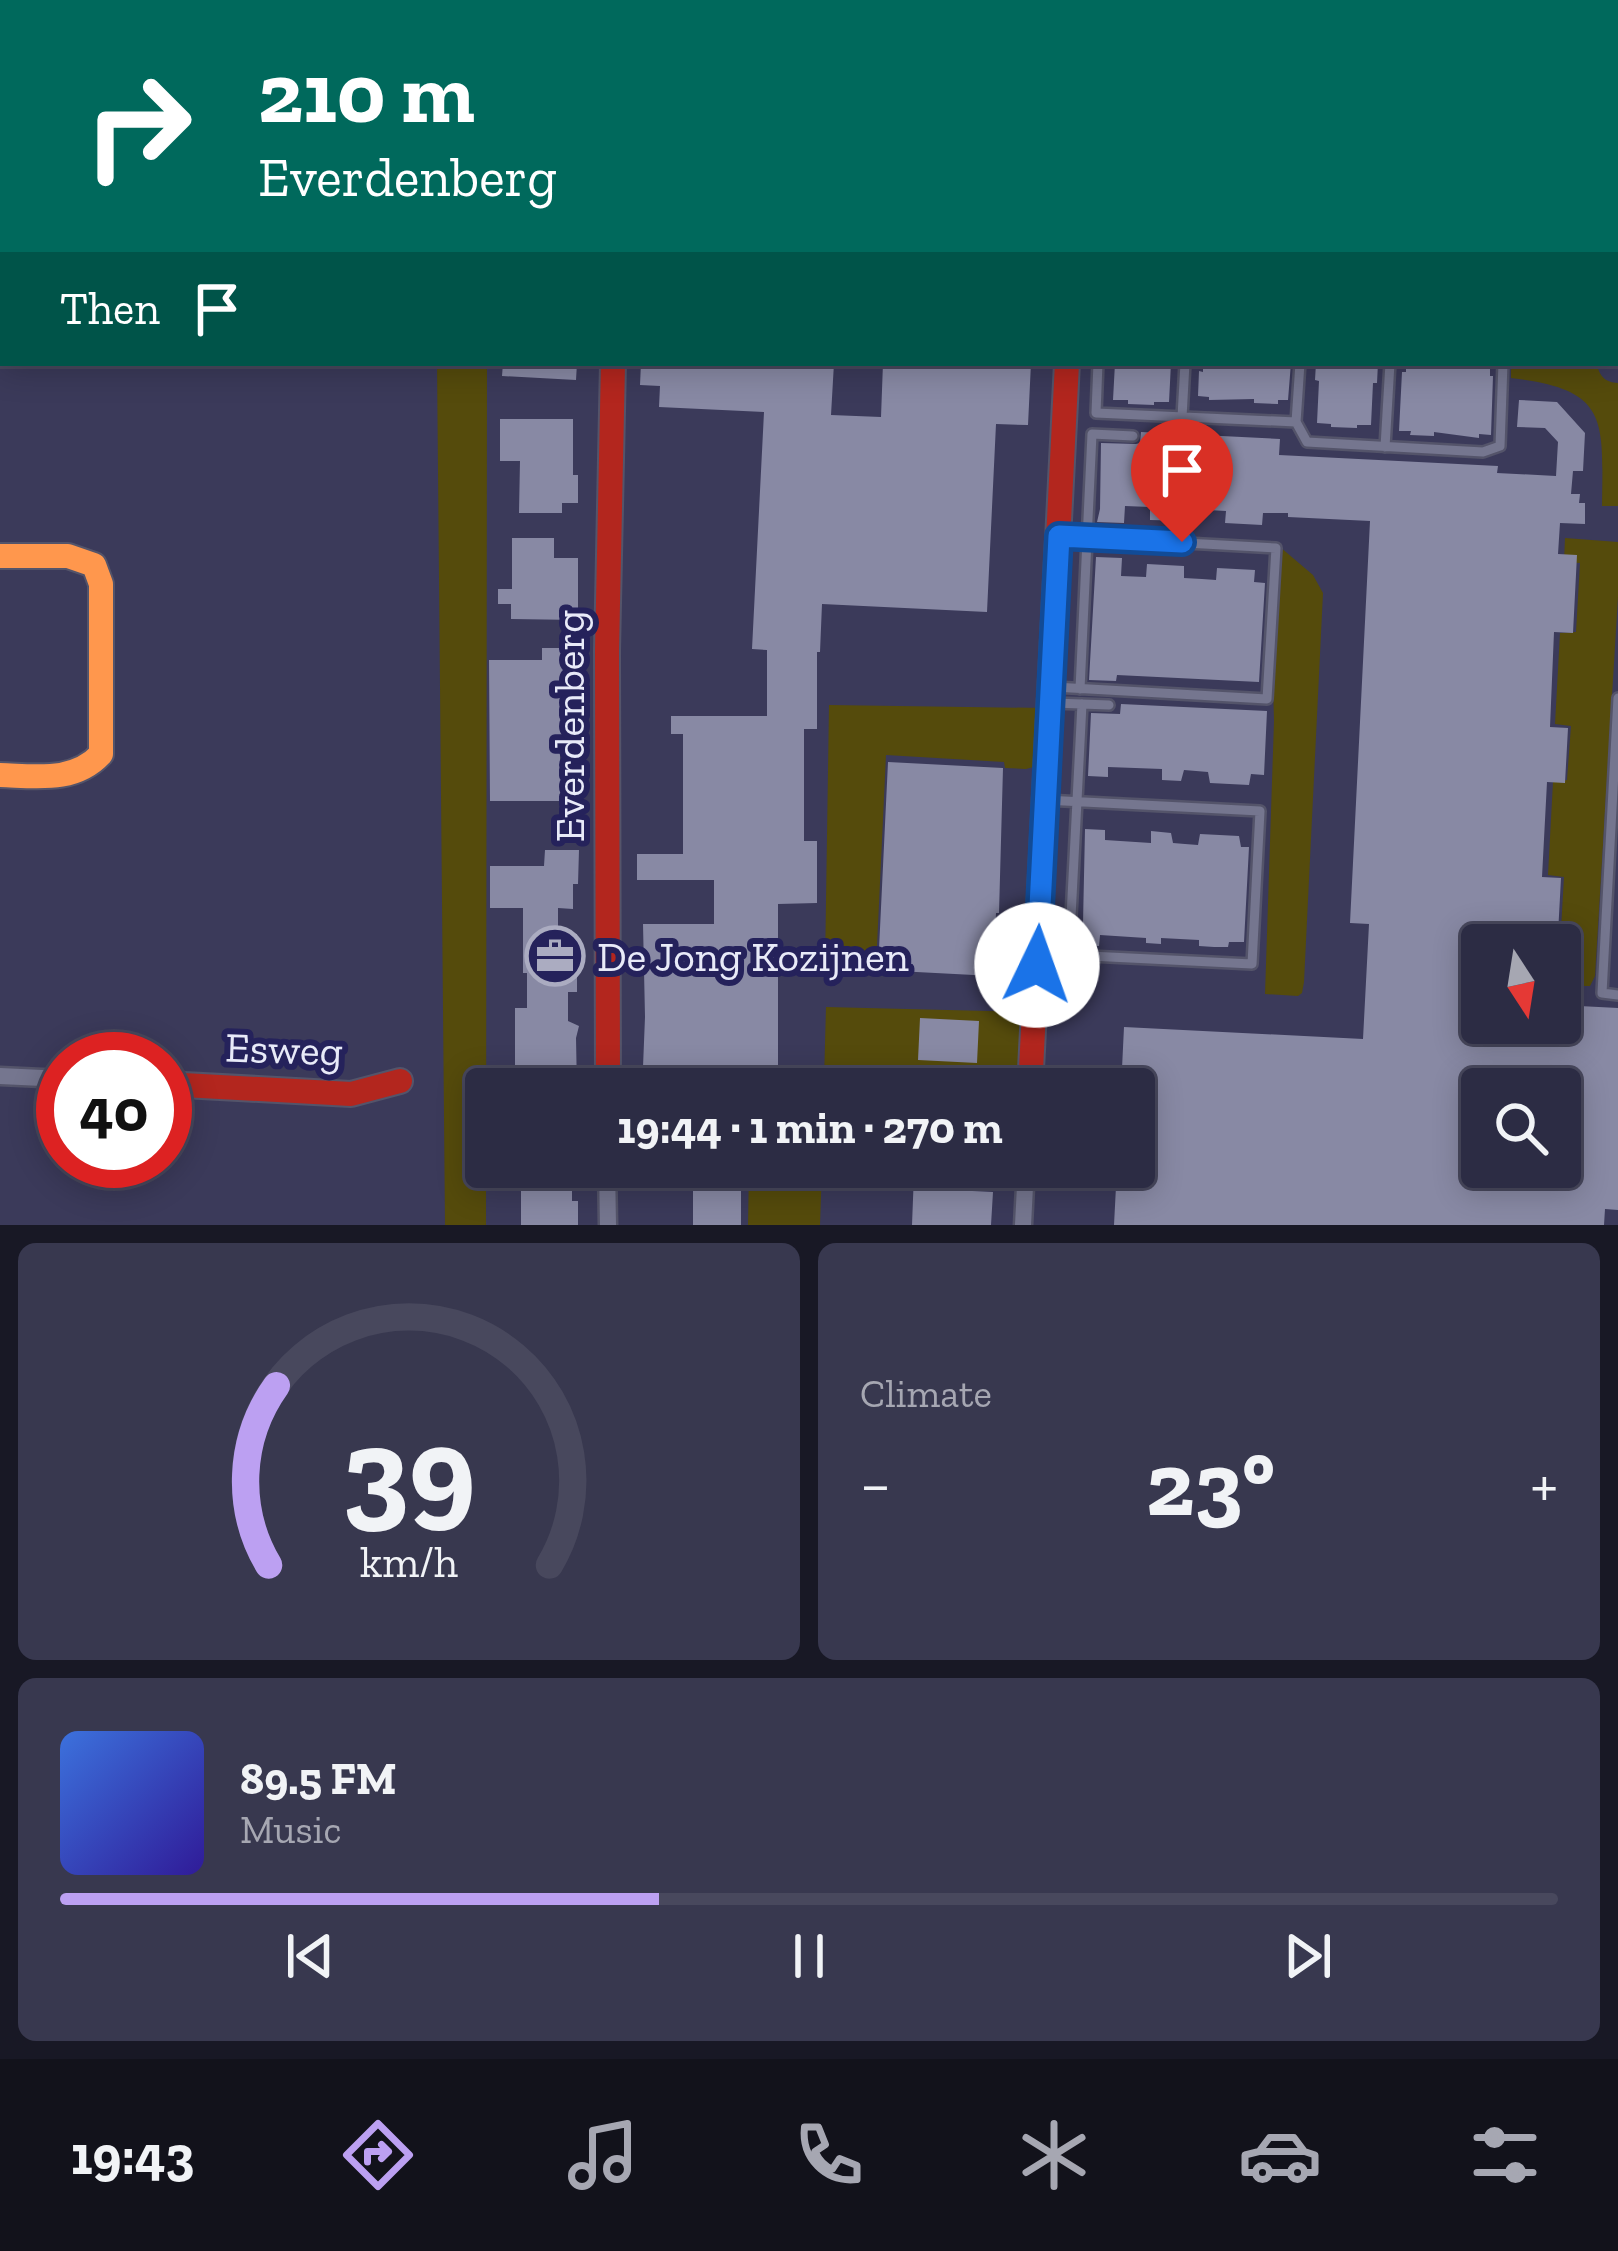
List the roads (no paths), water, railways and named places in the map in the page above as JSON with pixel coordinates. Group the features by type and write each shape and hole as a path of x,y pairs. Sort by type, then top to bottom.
{"street":[{"name":"Everdenberg","path":"608,1068 613,366"},
{"path":"1031,1068 1067,366"},
{"path":"0,556 68,556 94,566 101,584 101,754 92,766 73,775 0,775"},
{"path":"0,1076 36,1078"},
{"name":"Esweg","path":"192,1085 351,1094 400,1082"},
{"path":"608,1188 608,1225"},
{"path":"1023,1225 1025,1188"}],"lane":[{"path":"1096,413 1098,366"},
{"path":"1182,417 1184,366"},
{"path":"1300,366 1296,422 1307,442 1483,452 1500,446 1503,366"},
{"path":"1385,447 1390,366"},
{"path":"1065,411 1296,422"},
{"path":"1080,689 1092,434 1133,436"},
{"path":"1051,695 1080,689 1267,699 1276,548 1059,536"},
{"path":"1051,695 1082,704 1109,705"},
{"path":"1618,698 1602,993 1618,994"},
{"path":"1045,800 1078,802 1260,811 1252,964 1069,955 1078,802 1082,704"},
{"path":"1607,875 1618,888"}],"place":[{"name":"De Jong Kozijnen","path":"555,956"}]}
